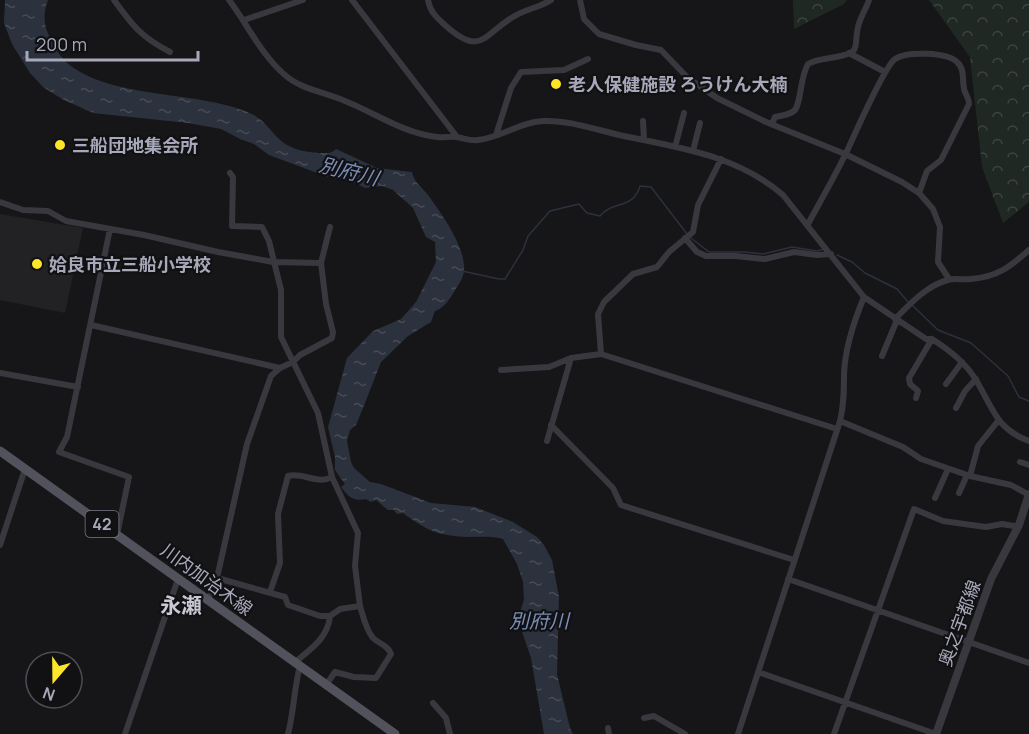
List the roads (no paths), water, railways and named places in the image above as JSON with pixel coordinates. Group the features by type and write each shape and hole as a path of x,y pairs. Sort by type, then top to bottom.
{"main road":[{"name":"川内加治木線","path":"0,451 395,734"}],"street":[{"path":"114,0 129,22 147,40 170,52"},
{"path":"229,0 259,46 289,79 308,89 344,100 381,120 402,127 438,138 457,137 470,141 541,121 565,122 693,151 748,170 770,183 783,195 864,297 926,339 932,339 962,362 975,379 998,422 1008,431 1029,441"},
{"path":"244,20 303,0"},
{"path":"352,0 457,137"},
{"path":"428,0 431,12 439,20 461,39 471,42 489,37 512,17 530,8 540,7 551,0"},
{"path":"580,0 584,19 599,34 626,43 661,50 697,85 717,98 845,154 902,182 919,193 933,209 940,227 938,262 949,279"},
{"path":"772,124 775,117 793,112 799,104 799,89 808,64 818,58 849,53 856,46 857,28 869,0"},
{"path":"849,53 885,72"},
{"path":"808,224 885,72 895,59 908,54 937,54 957,62 963,73 965,91 969,98 968,108 941,160 927,171 919,193"},
{"path":"496,135 511,87 521,72 564,70 588,59"},
{"path":"675,147 684,113"},
{"path":"642,121 644,140"},
{"path":"693,151 700,123"},
{"path":"601,354 598,315 604,302 633,274 657,267 669,252 693,231 698,205 721,159"},
{"path":"230,173 233,177 232,226 262,227 269,242 281,290 281,337 318,413 332,477 358,533 355,566 360,606 373,638 389,649 391,654 376,678 354,677 335,672 326,685"},
{"path":"0,202 23,210 48,211 66,221 273,262 321,263"},
{"path":"208,600 217,578 246,444 271,376 300,355 332,338 333,332 326,304 321,263 330,226"},
{"path":"110,229 78,387 67,426 67,437 59,452 129,477 117,535"},
{"path":"686,237 697,252 706,256 765,259 794,252 831,254"},
{"path":"882,356 896,320 918,296 949,279 988,277 1015,262 1029,250"},
{"path":"738,734 844,408 844,373 852,331 864,297"},
{"path":"91,325 280,368"},
{"path":"916,398 918,390 910,384 909,378 932,339"},
{"path":"501,370 549,367 571,358 601,354 837,429"},
{"path":"547,441 571,358"},
{"path":"946,384 962,362"},
{"path":"0,373 78,387"},
{"path":"956,408 964,391 975,379"},
{"path":"840,421 903,447 921,459 968,475 1011,485 1029,494"},
{"path":"959,494 978,446 998,422"},
{"path":"551,425 614,488 621,505 794,560"},
{"path":"1020,462 1029,465"},
{"path":"0,545 25,469"},
{"path":"935,498 948,469"},
{"path":"270,592 280,563 278,514 288,476 325,481 332,477"},
{"name":"奥之宇都線","path":"936,734 991,579 1019,525 1029,494"},
{"path":"834,734 914,509 943,521 986,527 1002,524 1019,525"},
{"path":"217,578 285,597 288,605 320,616 330,616 340,609 360,606"},
{"path":"125,734 178,579"},
{"path":"788,579 969,640 1029,663"},
{"path":"288,734 294,714 297,664 320,641 329,627 330,616"},
{"path":"758,672 936,734"},
{"path":"433,703 446,718 450,734"},
{"path":"644,718 654,716 685,734"}],"water":[{"name":"別府川","path":"5,0 48,0 45,25 48,34 59,54 82,73 123,87 213,102 246,111 264,122 281,141 296,149 324,153 336,149 377,168 412,172 416,182 428,195 452,231 464,262 464,271 448,301 435,311 431,322 408,336 381,362 356,425 350,430 347,441 351,462 354,468 370,482 431,503 475,507 513,522 537,537 544,545 552,560 559,597 557,674 573,734 544,734 531,658 518,620 524,599 523,582 517,564 503,539 441,534 419,524 403,513 397,514 394,510 388,510 376,500 371,502 366,499 354,499 341,487 345,484 335,470 335,457 328,427 347,358 373,331 401,319 416,302 436,262 435,242 426,237 413,208 393,190 382,186 365,188 353,182 328,177 269,155 254,144 221,129 188,123 93,113 62,99 43,87 30,73 12,44 4,23"}],"waterway":[{"path":"462,271 505,279 523,250 528,236 550,211 579,204 587,213 600,216 605,211 633,199 640,186 651,187 687,234"},
{"path":"691,238 709,252 763,254 792,247 817,251 823,249"},
{"path":"837,255 852,262 865,273 897,289 909,303"},
{"path":"913,306 938,330 971,343 1008,376 1019,397 1029,401"}],"place":[{"name":"老人保健施設 ろうけん大楠","path":"556,84"},
{"name":"三船団地集会所","path":"60,145"},
{"name":"姶良市立三船小学校","path":"37,264"}],"district":[{"name":"永瀬","path":"181,605"}]}
